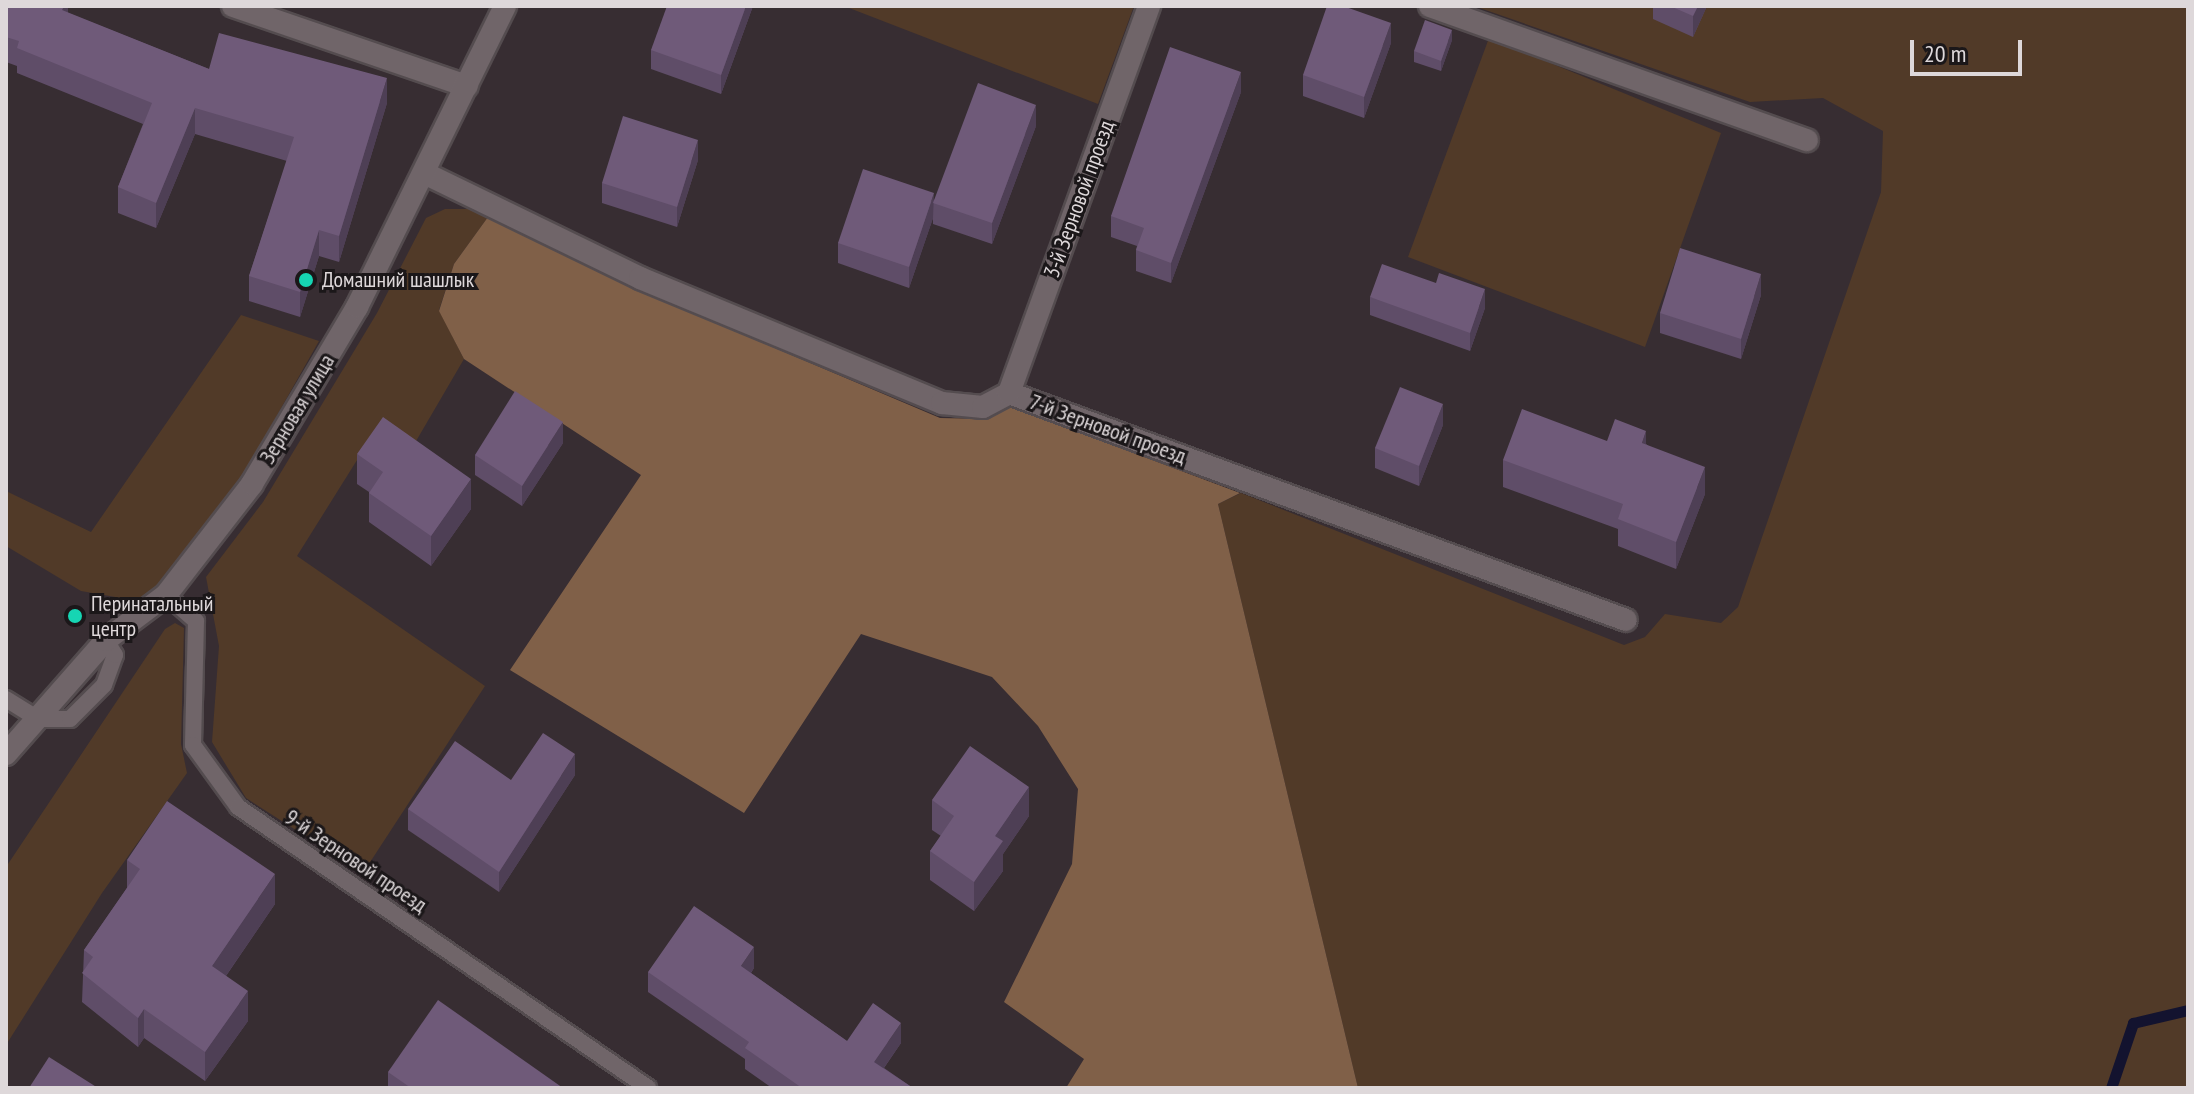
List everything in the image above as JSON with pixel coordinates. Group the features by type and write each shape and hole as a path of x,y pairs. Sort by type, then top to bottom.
{"street":[{"path":"233,6 467,86"},
{"name":"Зерновая улица","path":"6,754 106,640 166,595 252,484 357,307 505,6"},
{"name":"3-й Зерновой проезд","path":"1009,393 1149,6"},
{"path":"1430,6 1807,140"},
{"name":"7-й Зерновой проезд","path":"424,173 640,278 942,403 983,407 1009,393 1626,620"}],"lane":[{"name":"9-й Зерновой проезд","path":"166,595 196,621 193,745 238,807 648,1088"},
{"path":"6,699 38,719"}],"shaded area":[{"path":"844,6 1134,6 1098,104"},
{"path":"1474,6 2188,6 2188,1088 1358,1088 1218,504 1241,493 1624,645 1645,637 1665,614 1721,623 1738,607 1881,192 1883,131 1823,98 1750,102"},
{"path":"1489,38 1721,133 1645,347 1408,257"},
{"path":"445,209 470,209 488,217 454,264 439,310 464,359 412,448 374,433 297,556 485,686 363,873 246,798 212,742 219,646 206,577 263,502 377,313 426,218"},
{"path":"488,217 638,290 940,418 986,419 1011,407 1240,493 1218,504 1358,1088 1066,1088 1084,1059 1004,1002 1072,864 1078,789 1038,726 992,677 861,634 744,813 510,670 641,475 464,359 439,311 454,264"},
{"path":"241,315 319,341 241,479 156,587 138,601 81,591 6,546 6,491 91,532"},
{"path":"175,623 184,628 181,744 187,773 102,893 6,1045 6,867 165,629"}],"building":[{"path":"6,6 64,6 62,10 209,69 219,33 387,78 339,236 319,230 300,292 249,276 294,137 195,108 156,203 118,187 152,103 17,48 19,41 6,37"},
{"path":"667,6 746,6 721,75 651,50"},
{"path":"1327,6 1343,6 1391,23 1364,97 1303,75"},
{"path":"1670,6 1698,6 1693,16"},
{"path":"1425,20 1452,30 1441,61 1414,51"},
{"path":"1170,47 1241,72 1171,263 1136,250 1144,228 1111,216"},
{"path":"978,83 1036,105 992,223 933,203"},
{"path":"623,116 698,140 677,207 602,183"},
{"path":"863,169 934,193 909,267 838,243"},
{"path":"1680,248 1761,274 1741,339 1660,313"},
{"path":"1382,264 1436,283 1439,273 1485,289 1470,333 1370,297"},
{"path":"1400,387 1443,404 1419,466 1375,448"},
{"path":"515,391 563,422 522,486 475,455"},
{"path":"1522,409 1607,441 1615,419 1646,431 1642,443 1705,467 1676,542 1618,519 1623,504 1503,460"},
{"path":"383,417 471,479 431,536 369,493 383,472 357,454"},
{"path":"543,733 575,754 499,872 408,809 455,741 511,780"},
{"path":"970,746 1029,787 995,836 1003,841 974,882 930,851 954,816 932,800"},
{"path":"167,801 275,874 212,966 248,991 205,1052 144,1009 138,1018 82,973 93,957 84,950 140,869 127,860"},
{"path":"694,906 754,947 741,966 847,1041 873,1003 901,1023 874,1062 913,1088 802,1088 745,1048 749,1042 648,972"},
{"path":"438,1000 563,1088 411,1088 388,1072"},
{"path":"49,1057 98,1088 29,1088"}],"waterway":[{"path":"2111,1088 2133,1023 2188,1010"}],"place":[{"name":"Домашний шашлык","path":"306,280"},
{"name":"Перинатальный центр","path":"75,616"}]}
